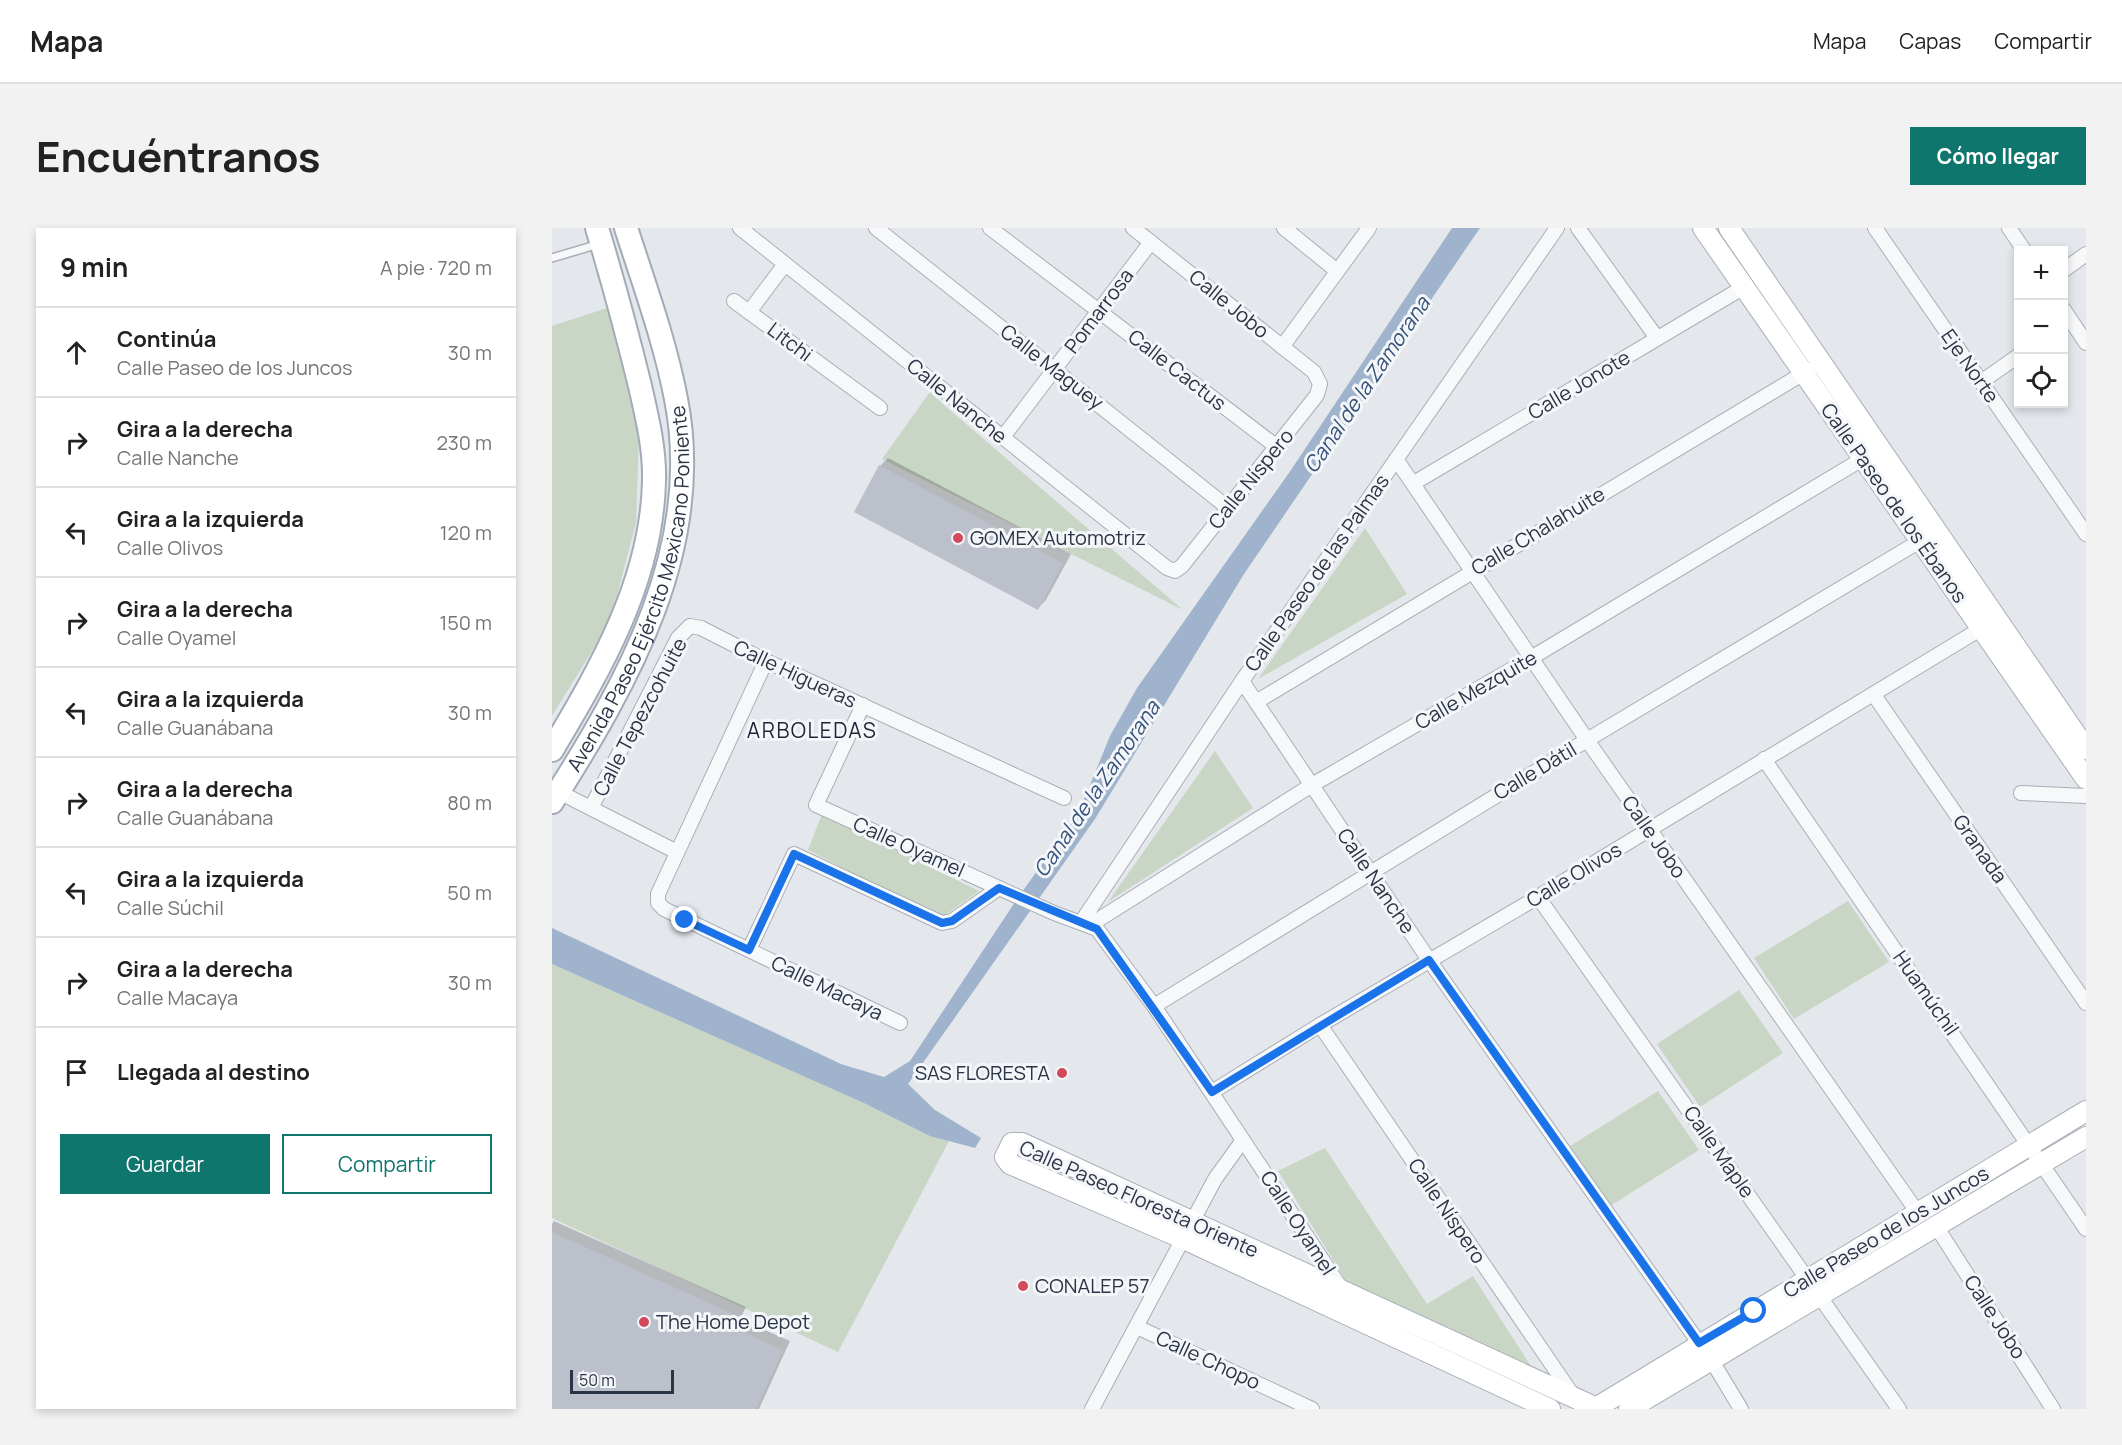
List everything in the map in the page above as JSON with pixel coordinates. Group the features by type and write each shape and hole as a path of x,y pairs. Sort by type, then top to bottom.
{"main road":[{"name":"Avenida Paseo Ejército Mexicano Poniente","path":"555,797 631,664 648,629 664,588 680,504 681,431 676,399 626,228"},
{"name":"Calle Paseo de los Ébanos","path":"1703,228 1920,541 2084,742"},
{"name":"Calle Paseo de los Ébanos","path":"1729,228 1821,362 2086,779"},
{"name":"Avenida Paseo Ejército Mexicano Poniente","path":"552,750 619,629 634,589 652,508 654,480 645,411 624,319 599,236"},
{"name":"Calle Paseo de los Juncos","path":"1597,1409 1699,1343 2086,1111"},
{"name":"Calle Paseo de los Juncos","path":"1629,1409 2086,1137"},
{"name":"Calle Paseo Floresta Oriente","path":"1550,1409 1340,1300 1193,1221 1022,1143 1012,1143 1005,1157 1010,1164 1184,1239 1340,1300 1574,1397 1597,1409"}],"street":[{"name":"Calle Nanche","path":"740,228 1167,568 1175,571"},
{"name":"Calle Maguey","path":"876,228 1227,507"},
{"name":"Calle Cactus","path":"990,228 1277,447"},
{"name":"Calle Jobo","path":"1133,228 1314,372 1320,384"},
{"path":"1284,228 1337,271"},
{"path":"1282,347 1369,228"},
{"name":"Calle Paseo de las Palmas","path":"1086,923 1242,681 1557,228"},
{"path":"1578,228 1657,338"},
{"name":"Eje Norte","path":"1875,228 2086,534"},
{"path":"2009,228 2021,246"},
{"name":"Pomarrosa","path":"1003,437 1151,242"},
{"path":"2068,267 2086,254"},
{"name":"Litchi","path":"785,264 749,312 880,408"},
{"name":"Calle Jonote","path":"1414,483 1744,287"},
{"path":"734,302 749,312"},
{"path":"2068,320 2086,343"},
{"path":"1981,382 2014,359"},
{"name":"Calle Chalahuite","path":"1256,702 1473,569 1821,362"},
{"name":"Calle Níspero","path":"1175,571 1182,566 1277,447 1317,395 1320,384"},
{"name":"Calle Mezquite","path":"1086,923 1312,785 1531,658 1864,458"},
{"name":"Calle Jobo","path":"1396,459 1649,830 1917,1213"},
{"name":"Calle Dátil","path":"1154,1006 1587,740 1920,541"},
{"name":"Calle Olivos","path":"1212,1092 1320,1024 1538,897 1989,624"},
{"name":"Calle Higueras","path":"690,626 701,628 766,661 1064,798"},
{"name":"Calle Tepezcohuite","path":"591,808 678,638 690,626"},
{"path":"555,797 591,808 677,852 766,661"},
{"name":"Calle Nanche","path":"1242,681 1429,960 1699,1343"},
{"name":"Granada","path":"1874,695 2086,1003"},
{"name":"Calle Oyamel","path":"863,705 816,805 1035,904 1086,923 1105,936 1243,1140 1340,1300"},
{"name":"Huamúchil","path":"1764,759 2086,1229"},
{"path":"2021,793 2086,796"},
{"name":"Calle Macaya","path":"677,852 658,894 658,903 664,909 900,1023"},
{"path":"749,950 794,854 942,923 952,921 999,888"},
{"name":"Calle Maple","path":"1538,897 1809,1278 1899,1409"},
{"name":"Calle Níspero","path":"1320,1024 1574,1397"},
{"path":"1092,1409 1215,1179 1243,1140"},
{"name":"Calle Jobo","path":"1936,1226 2054,1409"},
{"name":"Calle Chopo","path":"1137,1327 1312,1409"},
{"path":"1712,1361 1742,1409"}],"lane":[{"path":"552,258 599,236"}],"green space":[{"path":"610,307 639,434 636,523 610,622 552,716 552,326"},
{"path":"930,393 1183,610 882,459"},
{"path":"1365,528 1407,594 1258,679"},
{"path":"1215,751 1253,808 1108,902"},
{"path":"822,814 979,891 941,918 808,850"},
{"path":"1848,901 1889,962 1794,1019 1754,958"},
{"path":"552,964 949,1141 838,1352 552,1218"},
{"path":"1739,990 1783,1053 1700,1107 1657,1044"},
{"path":"1658,1091 1699,1150 1610,1206 1570,1146"},
{"path":"1325,1148 1427,1304 1473,1276 1536,1374 1350,1287 1278,1171"}],"water":[{"name":"Canal de la Zamorana","path":"1452,228 1480,228 1244,574 1095,819 908,1084 935,1110 981,1138 975,1148 930,1136 866,1104 552,964 552,928 841,1064 884,1077 910,1061 1017,899 1079,812 1110,736 1137,688 1291,470"}],"building":[{"name":"GOMEX Automotriz","path":"879,465 1063,563 1038,610 854,512"},
{"name":"The Home Depot","path":"552,1232 738,1316 733,1327 783,1350 756,1409 552,1409"}],"place":[{"name":"GOMEX Automotriz","path":"958,538"},
{"name":"SAS FLORESTA","path":"1062,1073"},
{"name":"CONALEP 57","path":"1023,1286"},
{"name":"The Home Depot","path":"644,1322"}],"district":[{"name":"ARBOLEDAS","path":"812,731"}],"route":[{"path":"685,920 749,950 794,854 942,923 952,921 999,888 1062,916 1082,921 1105,936 1212,1092 1320,1024 1429,960 1699,1343 1754,1311"}]}
